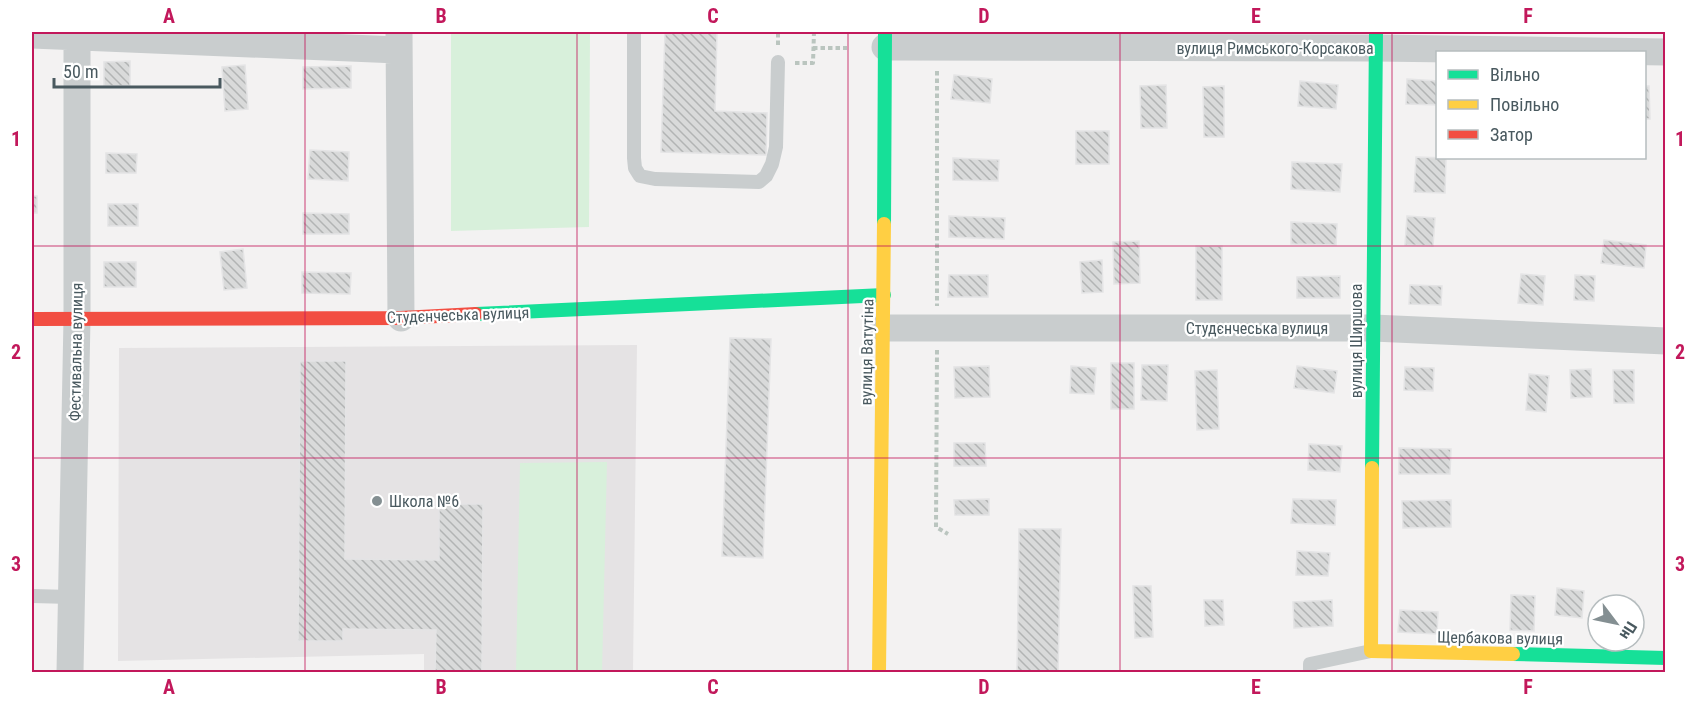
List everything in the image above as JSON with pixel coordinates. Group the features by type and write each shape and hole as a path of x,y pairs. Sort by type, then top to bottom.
{"street":[{"name":"Фестивальна вулиця","path":"70,672 77,319 77,34"},
{"path":"32,35 398,41 401,318"},
{"name":"вулиця Римського-Корсакова","path":"885,39 937,46 1376,40 1641,51"},
{"name":"вулиця Ватутіна","path":"879,672 885,39"},
{"name":"вулиця Ширшова","path":"1371,651 1376,40"},
{"name":"вулиця Римського-Корсакова","path":"1646,51 1665,52"},
{"name":"Студєнчеська вулиця","path":"32,319 401,318 884,295"},
{"name":"Студєнчеська вулиця","path":"884,328 1373,328 1665,340"},
{"name":"Щербакова вулиця","path":"1371,651 1665,658"}],"lane":[{"path":"634,32 635,168 640,176 654,180 759,182 766,176 776,147 778,63"},
{"path":"32,596 71,597"},
{"path":"1310,672 1310,664 1371,651"}],"path":[{"path":"813,63 814,32"},
{"path":"937,46 936,527 948,534"},
{"path":"813,48 847,48"}],"shaded area":[{"name":"Школа №6","path":"637,345 633,672 424,672 424,654 118,661 119,348"}],"green space":[{"path":"451,32 590,32 589,227 451,231"},
{"path":"607,462 602,672 516,672 520,463"}],"building":[{"path":"665,32 717,32 715,111 767,113 766,155 661,152"},
{"path":"130,61 130,86 104,86 104,62"},
{"path":"245,65 248,109 225,111 222,67"},
{"path":"351,66 351,88 303,89 303,67"},
{"path":"954,75 992,79 990,103 951,99"},
{"path":"1407,79 1436,81 1436,105 1406,104"},
{"path":"1300,81 1338,85 1336,109 1298,106"},
{"path":"1166,85 1167,128 1141,128 1140,86"},
{"path":"1224,86 1224,137 1204,137 1203,87"},
{"path":"1646,86 1649,86 1650,119 1646,119"},
{"path":"1076,131 1109,131 1109,164 1076,164"},
{"path":"310,150 349,152 348,181 308,179"},
{"path":"106,153 137,154 136,173 106,173"},
{"path":"1416,157 1446,159 1445,193 1414,192"},
{"path":"953,158 999,160 998,181 953,180"},
{"path":"1292,162 1342,164 1340,192 1291,189"},
{"path":"32,196 37,196 37,213 32,213"},
{"path":"108,204 138,204 138,226 108,226"},
{"path":"303,213 349,214 349,234 303,234"},
{"path":"949,216 1005,218 1004,239 949,237"},
{"path":"1407,216 1435,218 1433,246 1405,245"},
{"path":"1291,222 1337,224 1336,245 1291,244"},
{"path":"1604,240 1646,245 1644,268 1601,263"},
{"path":"1139,241 1140,283 1114,284 1113,242"},
{"path":"1196,246 1222,246 1222,300 1196,300"},
{"path":"243,249 247,288 224,290 220,252"},
{"path":"1102,260 1103,292 1082,293 1080,262"},
{"path":"104,262 136,262 136,287 104,287"},
{"path":"302,272 351,273 350,294 302,293"},
{"path":"1521,274 1545,276 1543,305 1518,303"},
{"path":"949,275 988,275 988,297 948,297"},
{"path":"1575,275 1595,276 1594,301 1574,300"},
{"path":"1340,276 1340,298 1297,298 1297,277"},
{"path":"1410,285 1442,286 1441,305 1409,304"},
{"path":"730,338 771,339 763,558 722,556"},
{"path":"300,361 346,361 345,559 439,560 439,504 483,504 482,672 435,672 436,630 343,629 343,641 298,641"},
{"path":"1111,363 1134,363 1134,409 1111,409"},
{"path":"1142,365 1168,365 1167,401 1141,400"},
{"path":"989,366 990,397 955,398 954,367"},
{"path":"1071,366 1096,368 1094,394 1070,393"},
{"path":"1297,366 1337,371 1334,393 1294,388"},
{"path":"1405,367 1434,368 1433,391 1404,390"},
{"path":"1591,369 1592,397 1571,398 1570,370"},
{"path":"1217,370 1219,429 1197,430 1195,371"},
{"path":"1613,370 1634,370 1634,403 1614,403"},
{"path":"1529,374 1549,376 1546,412 1526,410"},
{"path":"954,443 985,443 986,466 954,466"},
{"path":"1309,444 1342,446 1340,472 1308,470"},
{"path":"1399,448 1451,449 1450,474 1399,474"},
{"path":"989,499 989,515 955,515 954,500"},
{"path":"1293,499 1336,500 1335,525 1291,523"},
{"path":"1451,500 1451,527 1403,528 1402,501"},
{"path":"1019,529 1061,529 1058,672 1017,672"},
{"path":"1297,551 1330,553 1328,576 1296,575"},
{"path":"1133,586 1151,586 1153,637 1135,638"},
{"path":"1557,588 1584,591 1582,618 1555,615"},
{"path":"1511,595 1535,596 1534,631 1510,630"},
{"path":"1204,600 1223,600 1224,625 1205,626"},
{"path":"1332,600 1333,626 1294,628 1293,602"},
{"path":"1400,610 1438,612 1437,634 1398,632"}],"traffic: fast":[{"path":"884,224 885,32"},
{"path":"1372,468 1376,32"},
{"path":"476,314 884,295"},
{"path":"1513,654 1666,658"}],"traffic: slow":[{"path":"879,672 884,224"},
{"path":"1372,468 1371,651 1513,654"}],"traffic: jam":[{"path":"32,319 401,318 476,314"}],"place":[{"name":"Школа №6","path":"377,501"}]}
